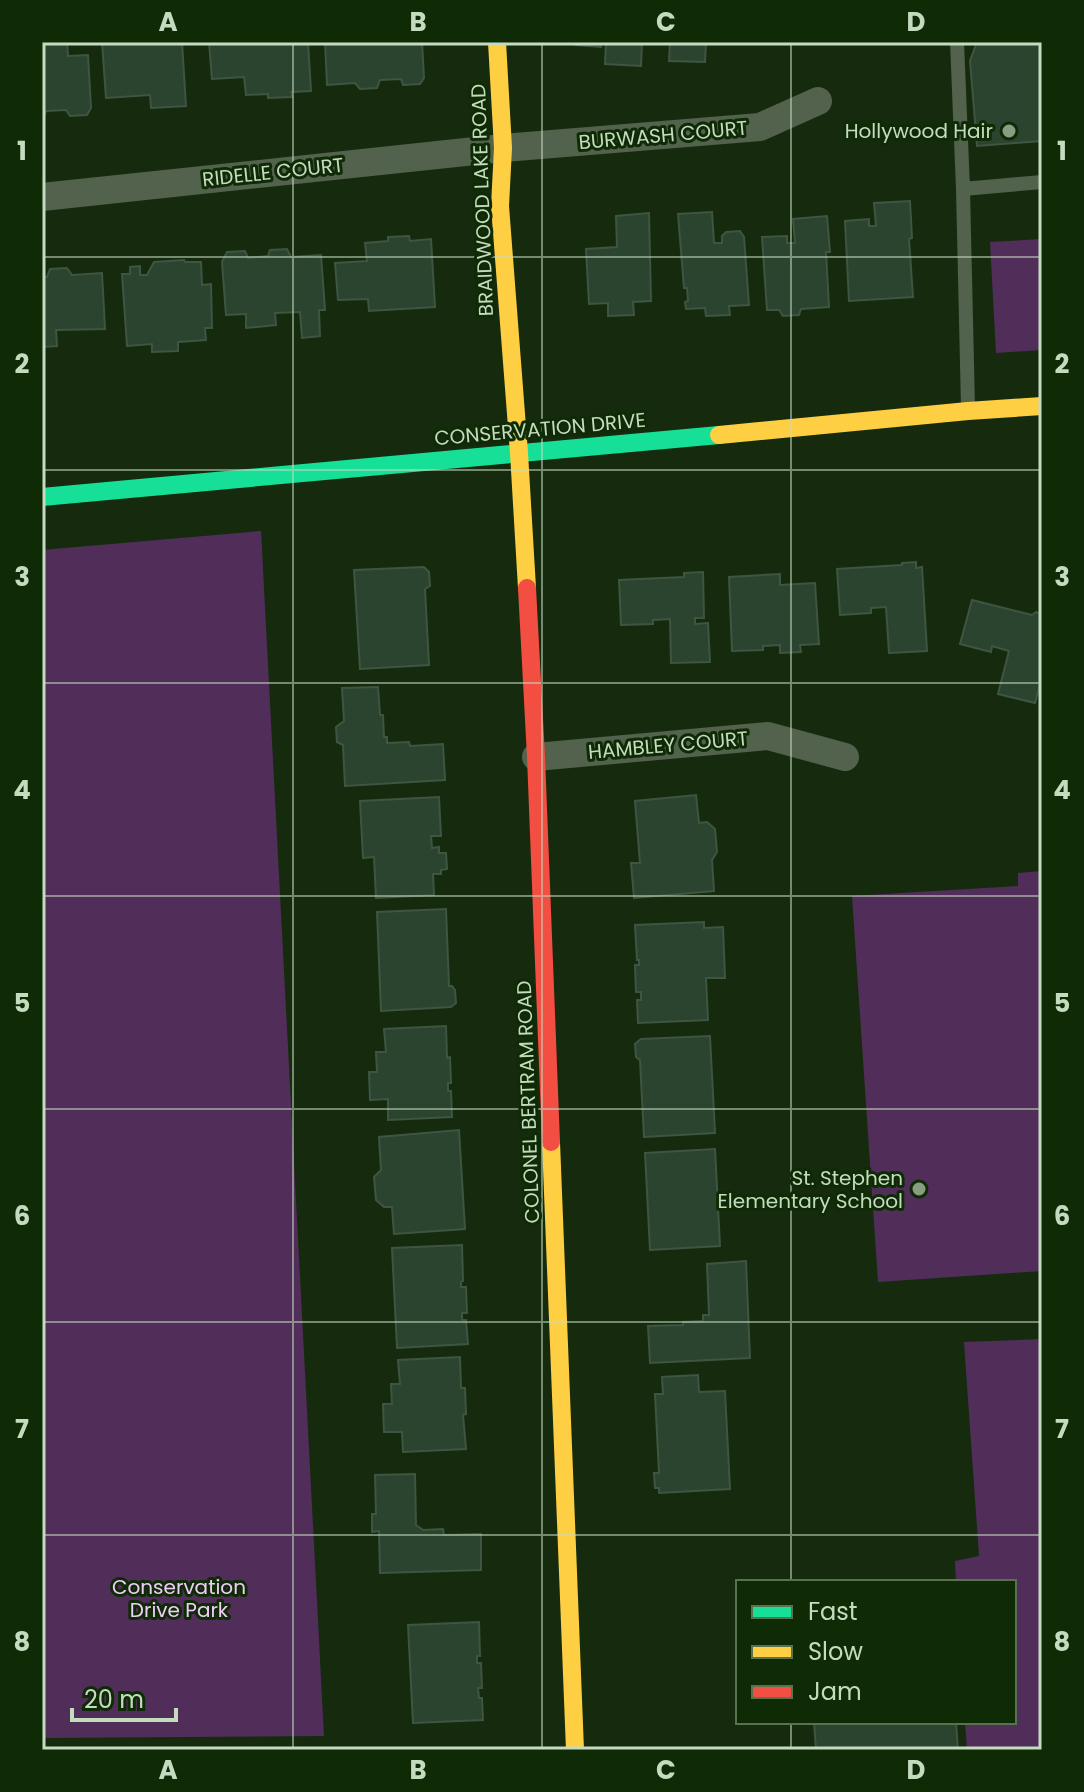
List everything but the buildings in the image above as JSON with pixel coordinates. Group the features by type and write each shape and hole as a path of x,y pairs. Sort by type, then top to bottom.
{"street":[{"name":"BRAIDWOOD LAKE ROAD","path":"497,42 503,148 500,206 519,453"},
{"name":"BURWASH COURT","path":"503,148 760,127 818,101"},
{"name":"RIDELLE COURT","path":"42,197 503,148"},
{"name":"CONSERVATION DRIVE","path":"42,497 1042,406"},
{"name":"COLONEL BERTRAM ROAD","path":"519,453 536,757 575,1750"},
{"name":"HAMBLEY COURT","path":"536,757 768,736 845,757"}],"lane":[{"path":"957,42 968,411"},
{"path":"963,189 1042,182"}],"green space":[{"path":"1042,239 1042,350 996,353 990,242"},
{"name":"Conservation Drive Park","path":"261,531 324,1736 42,1738 42,550"},
{"path":"1042,871 1042,1271 878,1282 852,896 1018,886 1018,873"},
{"path":"1042,1339 1042,1750 967,1750 965,1724 1016,1724 1016,1580 956,1580 955,1561 979,1556 964,1342"}],"traffic: fast":[{"path":"42,497 719,435"}],"traffic: slow":[{"path":"497,42 503,148 500,206 527,588"},
{"path":"719,435 1042,406"},
{"path":"551,1142 575,1750"}],"traffic: jam":[{"path":"527,588 551,1142"}],"place":[{"name":"Hollywood Hair","path":"1009,131"},
{"name":"St. Stephen Elementary School","path":"919,1189"}]}
